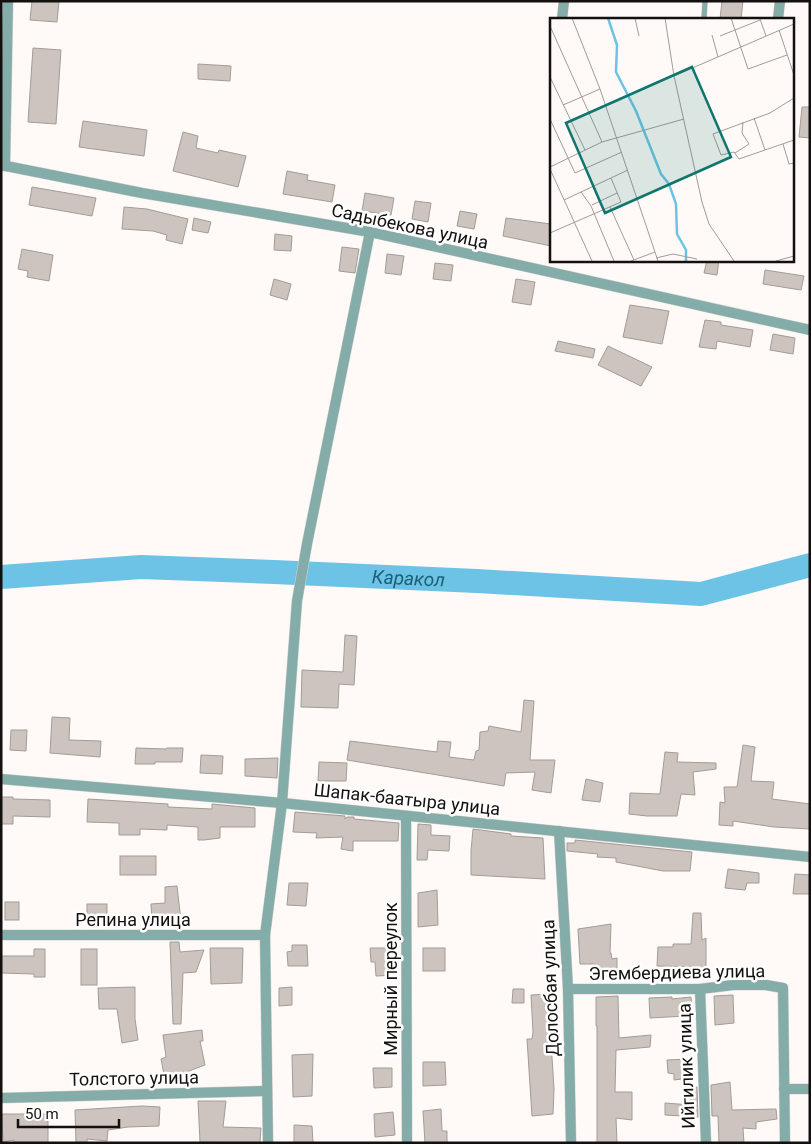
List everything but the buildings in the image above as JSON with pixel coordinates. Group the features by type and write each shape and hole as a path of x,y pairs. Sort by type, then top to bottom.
{"street":[{"path":"3,166 8,1"},
{"path":"562,18 564,1"},
{"path":"778,18 780,1"},
{"name":"Садыбекова улица","path":"3,166 142,193 370,232 810,330"},
{"path":"268,1143 265,935 282,803 297,601 306,544 370,232"},
{"name":"Шапак-баатыра улица","path":"1,779 282,803 810,857"},
{"name":"Мирный переулок","path":"406,816 407,1143"},
{"name":"Долосбая улица","path":"560,831 568,989 571,1143"},
{"name":"Репина улица","path":"1,935 265,935"},
{"name":"Эгембердиева улица","path":"568,989 700,989 733,985 766,985 783,988 785,1143"},
{"name":"Ийгилик улица","path":"700,989 706,1143"},
{"path":"784,1089 810,1089"},
{"name":"Толстого улица","path":"1,1098 267,1091"}],"lane":[{"path":"704,18 706,1"}],"waterway":[{"name":"Каракол","path":"1,577 141,567 477,581 701,594 810,565"}]}
